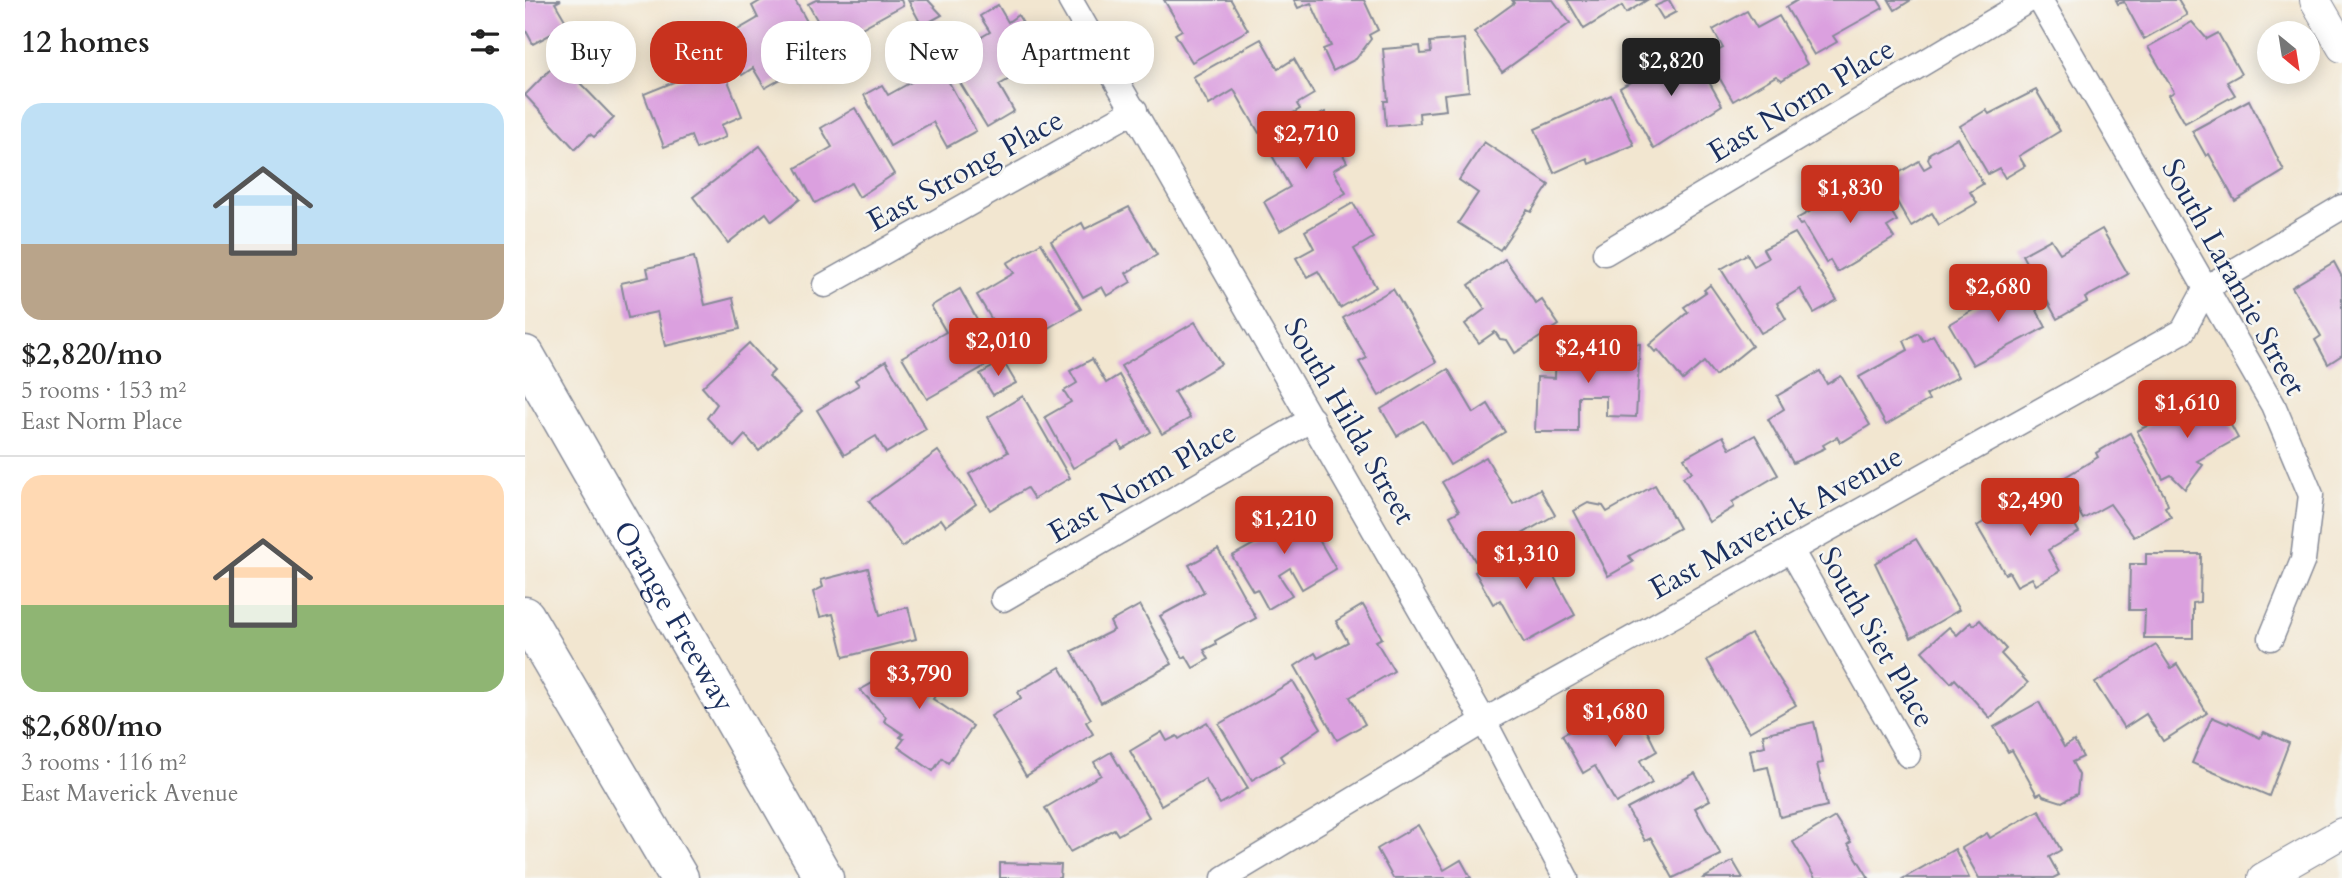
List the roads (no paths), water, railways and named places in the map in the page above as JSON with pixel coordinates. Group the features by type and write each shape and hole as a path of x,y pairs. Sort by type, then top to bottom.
{"highway":[{"name":"Orange Freeway","path":"525,355 824,878"},
{"path":"525,615 679,878"}],"street":[{"name":"South Hilda Street","path":"1070,0 1485,721 1566,878"},
{"name":"East Norm Place","path":"1605,253 2029,0"},
{"name":"South Laramie Street","path":"2040,0 2273,405 2311,495 2303,560 2271,638"},
{"path":"2315,0 2341,42"},
{"name":"East Strong Place","path":"825,285 1135,110"},
{"path":"2206,288 2342,207"},
{"name":"East Maverick Avenue","path":"1224,878 1485,721 2183,331 2206,288"},
{"name":"East Norm Place","path":"1003,599 1313,419"},
{"name":"South Siet Place","path":"1791,550 1908,755"},
{"path":"2263,878 2342,833"}]}
